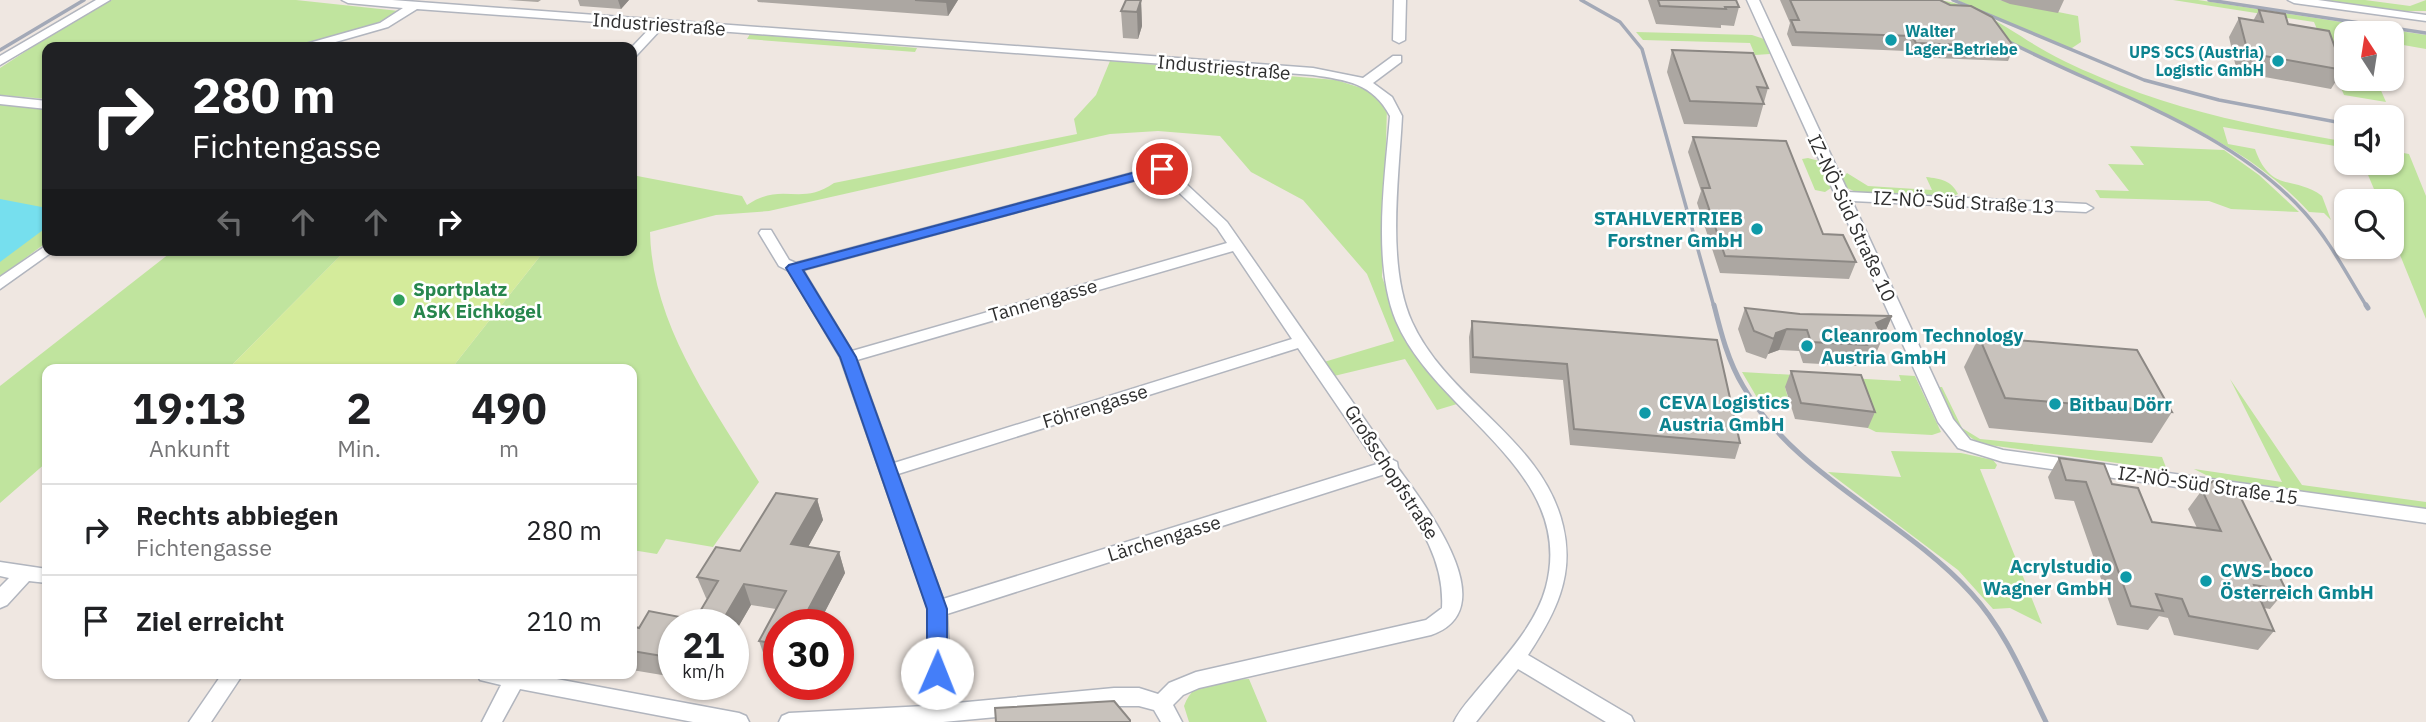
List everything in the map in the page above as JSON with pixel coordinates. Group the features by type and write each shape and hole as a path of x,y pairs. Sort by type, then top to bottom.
{"street":[{"path":"0,61 104,0"},
{"name":"Industriestraße","path":"348,0 1264,69 1345,77 1366,82 1381,90 1392,103 1396,116 1392,262 1395,290 1403,319 1415,342 1453,390 1515,454 1543,492 1556,535 1557,570 1551,600 1515,657 1464,722"},
{"path":"1399,40 1400,0"},
{"name":"IZ-NÖ-Süd Straße 10","path":"1753,0 1954,434"},
{"path":"2294,0 2426,18"},
{"path":"324,42 384,25 415,5"},
{"path":"637,48 660,23"},
{"path":"1366,82 1397,59"},
{"path":"0,100 42,104"},
{"name":"Großschopfstraße","path":"794,268 1162,169 1222,225 1391,466 1446,557 1453,590 1451,612 1431,627 1196,680 1177,689 1161,704"},
{"name":"IZ-NÖ-Süd Straße 13","path":"1842,196 2086,208"},
{"path":"766,233 784,263 794,268 848,357 937,609 939,653 935,714"},
{"name":"Tannengasse","path":"848,357 1237,245"},
{"path":"0,284 42,253"},
{"name":"Föhrengasse","path":"887,471 1303,341"},
{"name":"IZ-NÖ-Süd Straße 15","path":"1954,434 1979,450 2003,456 2426,516"},
{"name":"Lärchengasse","path":"937,609 1391,466"},
{"path":"0,569 42,575"},
{"path":"0,600 26,572"},
{"path":"1515,657 1623,722"},
{"path":"199,722 229,679"},
{"path":"510,679 739,722"},
{"path":"492,722 514,680"},
{"path":"789,722 935,714 1139,696 1161,704 1172,722"}],"green space":[{"path":"112,0 296,0 399,11 372,26 315,42 42,42 42,99 0,95 0,68 88,11"},
{"path":"1932,0 1948,1 1977,11 2065,61 2175,105 2334,140 2334,146 2223,127 2228,144 2255,149 2261,163 2276,178 2322,196 2331,220 2324,213 2309,212 2282,186 2221,143 2153,108 2049,62"},
{"path":"1957,0 1999,0 2078,16 2081,42 2069,50"},
{"path":"2173,0 2198,0 2335,21 2334,71 2314,22"},
{"path":"2315,0 2365,0 2410,6 2426,0 2426,11 2394,11"},
{"path":"1636,32 1752,35 1764,39 1770,54 1755,55 1750,43 1643,40"},
{"path":"2404,32 2426,35 2426,49 2404,45"},
{"path":"750,34 917,48 915,52 747,39"},
{"path":"1110,61 1336,80 1371,91 1387,107 1382,277 1406,341 1457,404 1437,410 1405,359 1334,376 1324,362 1394,341 1367,274 1303,200 1251,172 1220,136 1158,131 1110,134 769,211 716,215 650,232 653,266 673,332 704,394 759,482 713,547 666,539 657,554 637,551 637,364 455,364 540,256 637,256 637,176 742,196 747,205 771,195 811,193 834,183 1077,134 1074,119 1096,95"},
{"path":"2342,91 2381,91 2386,102 2344,95"},
{"path":"0,104 42,108 42,246 0,277"},
{"path":"2130,146 2224,150 2259,175 2299,212 2231,209 2209,201 2100,198 2095,190 2129,191 2108,164 2144,165"},
{"path":"2404,153 2409,154 2426,196 2426,319 2402,259 2404,259 2404,189 2374,189 2368,175 2404,175"},
{"path":"1802,159 1819,161 1831,188 1825,192 1815,190"},
{"path":"1847,173 1868,186 1932,190 1926,177 1949,183 1958,194 1951,197 1856,192 1845,187 1841,179"},
{"path":"166,256 340,256 233,364 42,364 42,466 0,503 0,386"},
{"name":"Sportplatz ASK Eichkogel","path":"340,256 540,256 455,364 233,364"},
{"path":"1742,372 1901,381 1899,375 1915,376 1941,432 1932,435 1876,432 1868,428 1854,391 1785,387 1791,409 1762,406"},
{"path":"2230,379 2302,485 2426,502 2426,509 2214,479 2194,469 2282,482"},
{"path":"1942,387 1962,428 1980,439 2162,457 2167,470 1982,444 1966,434 1955,421 1937,389"},
{"path":"1891,451 1961,453 1993,460 1997,465 1995,469 1980,469 2042,624 2010,608 1993,609 1958,570 1828,472 1901,477"},
{"path":"1249,679 1267,722 1189,722 1184,706 1195,689 1202,684 1219,680"}],"water":[{"path":"0,199 42,207 42,231 0,262"}],"building":[{"path":"915,0 948,0 946,2"},
{"path":"1126,0 1141,0 1137,12 1121,11"},
{"path":"1658,0 1736,0 1739,7 1725,7 1726,9 1660,6"},
{"path":"1790,0 1940,0 1950,5 1971,6 1992,17 2014,47 1916,43 1912,36 1796,32 1791,20 1799,20"},
{"path":"2259,10 2285,14 2288,24 2329,31 2334,45 2334,68 2248,53 2239,18 2263,22"},
{"path":"1672,50 1753,53 1768,88 1757,87 1764,104 1690,101"},
{"path":"1693,137 1786,141 1823,234 1843,235 1856,262 1725,256 1702,188 1710,188"},
{"path":"1745,308 1800,314 1892,316 1876,323 1883,337 1863,336 1867,345 1811,342 1807,330 1787,329 1776,333 1774,339 1754,331"},
{"name":"CEVA Logistics Austria GmbH","path":"1472,321 1717,340 1740,443 1574,429 1567,364 1473,357"},
{"path":"1979,337 2137,350 2172,412 2005,398"},
{"path":"1791,371 1861,375 1875,412 1801,403"},
{"path":"2059,458 2104,464 2112,484 2138,488 2152,522 2221,531 2202,490 2213,481 2226,484 2230,493 2239,494 2286,590 2254,585 2274,631 2189,616 2182,599 2156,594 2163,611 2131,606 2086,482 2066,480"},
{"path":"776,493 817,499 791,544 839,552 809,609 776,609 786,591 744,584 729,609 701,609 718,581 697,577 716,547 740,551"},
{"path":"649,611 658,613 658,655 637,652 637,627"},
{"path":"1114,701 1130,722 996,722 995,708"}],"railway":[{"path":"0,50 84,0"},
{"path":"1581,0 1620,22 1642,49 1714,307"},
{"path":"1953,0 2144,80 2219,100 2334,122"},
{"path":"2209,0 2426,33"},
{"path":"1996,35 2199,132 2273,182 2314,224 2367,307"},
{"path":"1714,305 1733,367 1765,418 1791,446 1820,471 1914,541 1971,593 2004,638 2046,722"}],"place":[{"name":"Walter Lager-Betriebe","path":"1891,40"},
{"name":"UPS SCS (Austria) Logistic GmbH","path":"2278,61"},
{"name":"STAHLVERTRIEB Forstner GmbH","path":"1757,229"},
{"name":"Sportplatz ASK Eichkogel","path":"399,300"},
{"name":"Cleanroom Technology Austria GmbH","path":"1807,346"},
{"name":"Bitbau Dörr","path":"2055,404"},
{"name":"CEVA Logistics Austria GmbH","path":"1645,413"},
{"name":"Acrylstudio Wagner GmbH","path":"2126,577"},
{"name":"CWS-boco Österreich GmbH","path":"2206,581"}],"route":[{"path":"937,673 937,609 848,357 794,268 1162,169"}]}
